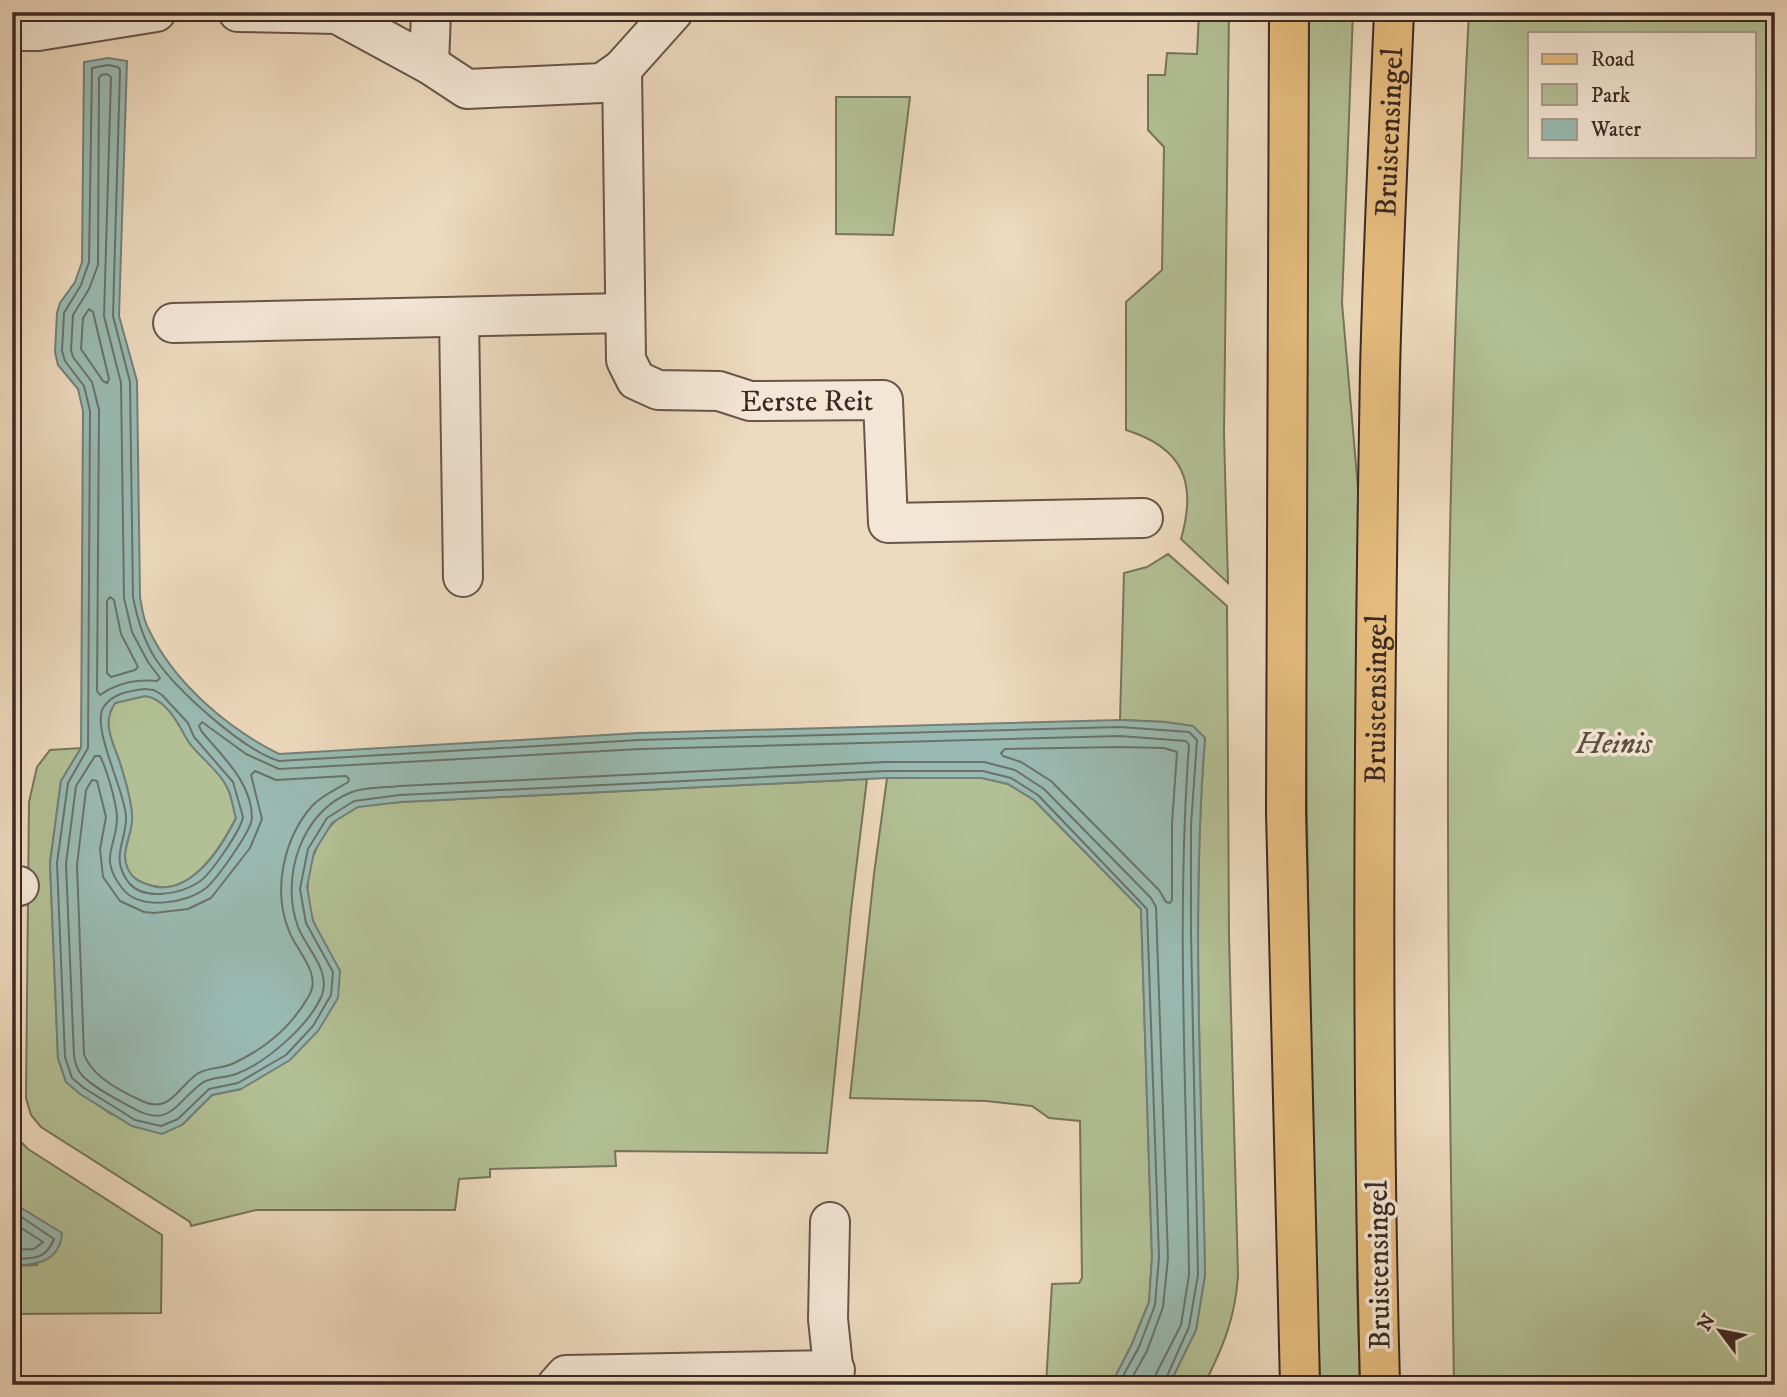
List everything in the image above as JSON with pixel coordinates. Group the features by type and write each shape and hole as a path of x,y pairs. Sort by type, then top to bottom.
{"main road":[{"path":"1289,12 1286,812 1300,1385"},
{"name":"Bruistensingel","path":"1380,1385 1377,1268 1376,739 1380,368 1394,12"}],"street":[{"path":"12,31 38,31 156,12"},
{"path":"238,12 337,14 429,64 467,89 602,83 622,69 673,12"},
{"path":"429,64 431,12"},
{"name":"Eerste Reit","path":"622,69 626,360 636,380 658,390 719,391 750,401 883,400 888,523 1143,518"},
{"path":"173,323 625,313"},
{"path":"459,317 463,577"},
{"path":"557,1385 566,1375 835,1377 828,1319 830,1222"}],"green space":[{"path":"1199,12 1229,12 1224,434 1228,583 1181,539 1186,519 1186,485 1173,458 1146,438 1126,430 1126,302 1162,270 1164,147 1148,130 1148,75 1165,75 1167,53 1197,54"},
{"path":"1309,12 1353,12 1342,303 1359,500 1355,792 1357,1285 1360,1385 1320,1385 1306,699"},
{"name":"Heinis","path":"1469,12 1775,12 1775,1385 1454,1385 1448,690 1459,229"},
{"path":"836,97 910,97 893,235 836,234"},
{"path":"1168,554 1227,606 1229,936 1238,1276 1227,1332 1204,1385 1169,1385 1196,1330 1205,1275 1198,939 1205,738 1166,722 1120,720 1124,573 1147,567"},
{"path":"145,696 153,698 165,707 188,741 219,774 229,791 236,818 221,844 201,869 176,885 161,887 137,880 130,873 125,861 132,821 131,809 109,726 115,703"},
{"path":"81,748 61,781 50,863 58,1058 66,1082 111,1114 182,1125 212,1095 241,1089 340,971 314,923 309,907 309,873 320,840 330,826 357,807 379,803 867,779 827,1153 615,1151 616,1166 490,1169 490,1177 459,1179 455,1210 256,1210 191,1226 190,1222 41,1127 31,1115 26,1098 29,802 37,767 50,750"},
{"path":"887,778 982,778 1008,784 1034,800 1141,909 1152,1257 1149,1302 1111,1385 1046,1385 1052,1284 1079,1283 1082,1278 1080,1121 1049,1118 1032,1106 986,1101 850,1098"},
{"path":"20,1141 28,1149 162,1235 161,1313 12,1314 12,1266 37,1265 18,1206 12,1206 12,1196 20,1195"}],"water":[{"path":"108,58 127,61 119,316 137,381 140,597 144,617 159,648 187,685 221,717 259,743 279,754 639,733 1120,720 1193,726 1205,738 1198,939 1205,1275 1196,1330 1169,1385 1111,1385 1149,1302 1152,1257 1141,909 1034,800 1008,784 982,778 887,778 401,802 358,807 332,823 314,852 307,887 313,921 340,971 338,998 318,1031 290,1060 241,1089 212,1095 182,1125 162,1134 132,1126 80,1094 66,1082 58,1058 50,863 61,781 81,748 83,411 78,389 58,365 55,352 60,303 75,282 82,262 84,62","holes":["145,696 153,698 171,713 192,747 223,781 230,794 236,818 222,844 201,869 176,885 161,887 137,880 130,873 125,861 132,821 131,809 109,725 115,703"]},
{"path":"12,1206 18,1206 62,1233 57,1250 52,1256 38,1263 12,1266"}]}
